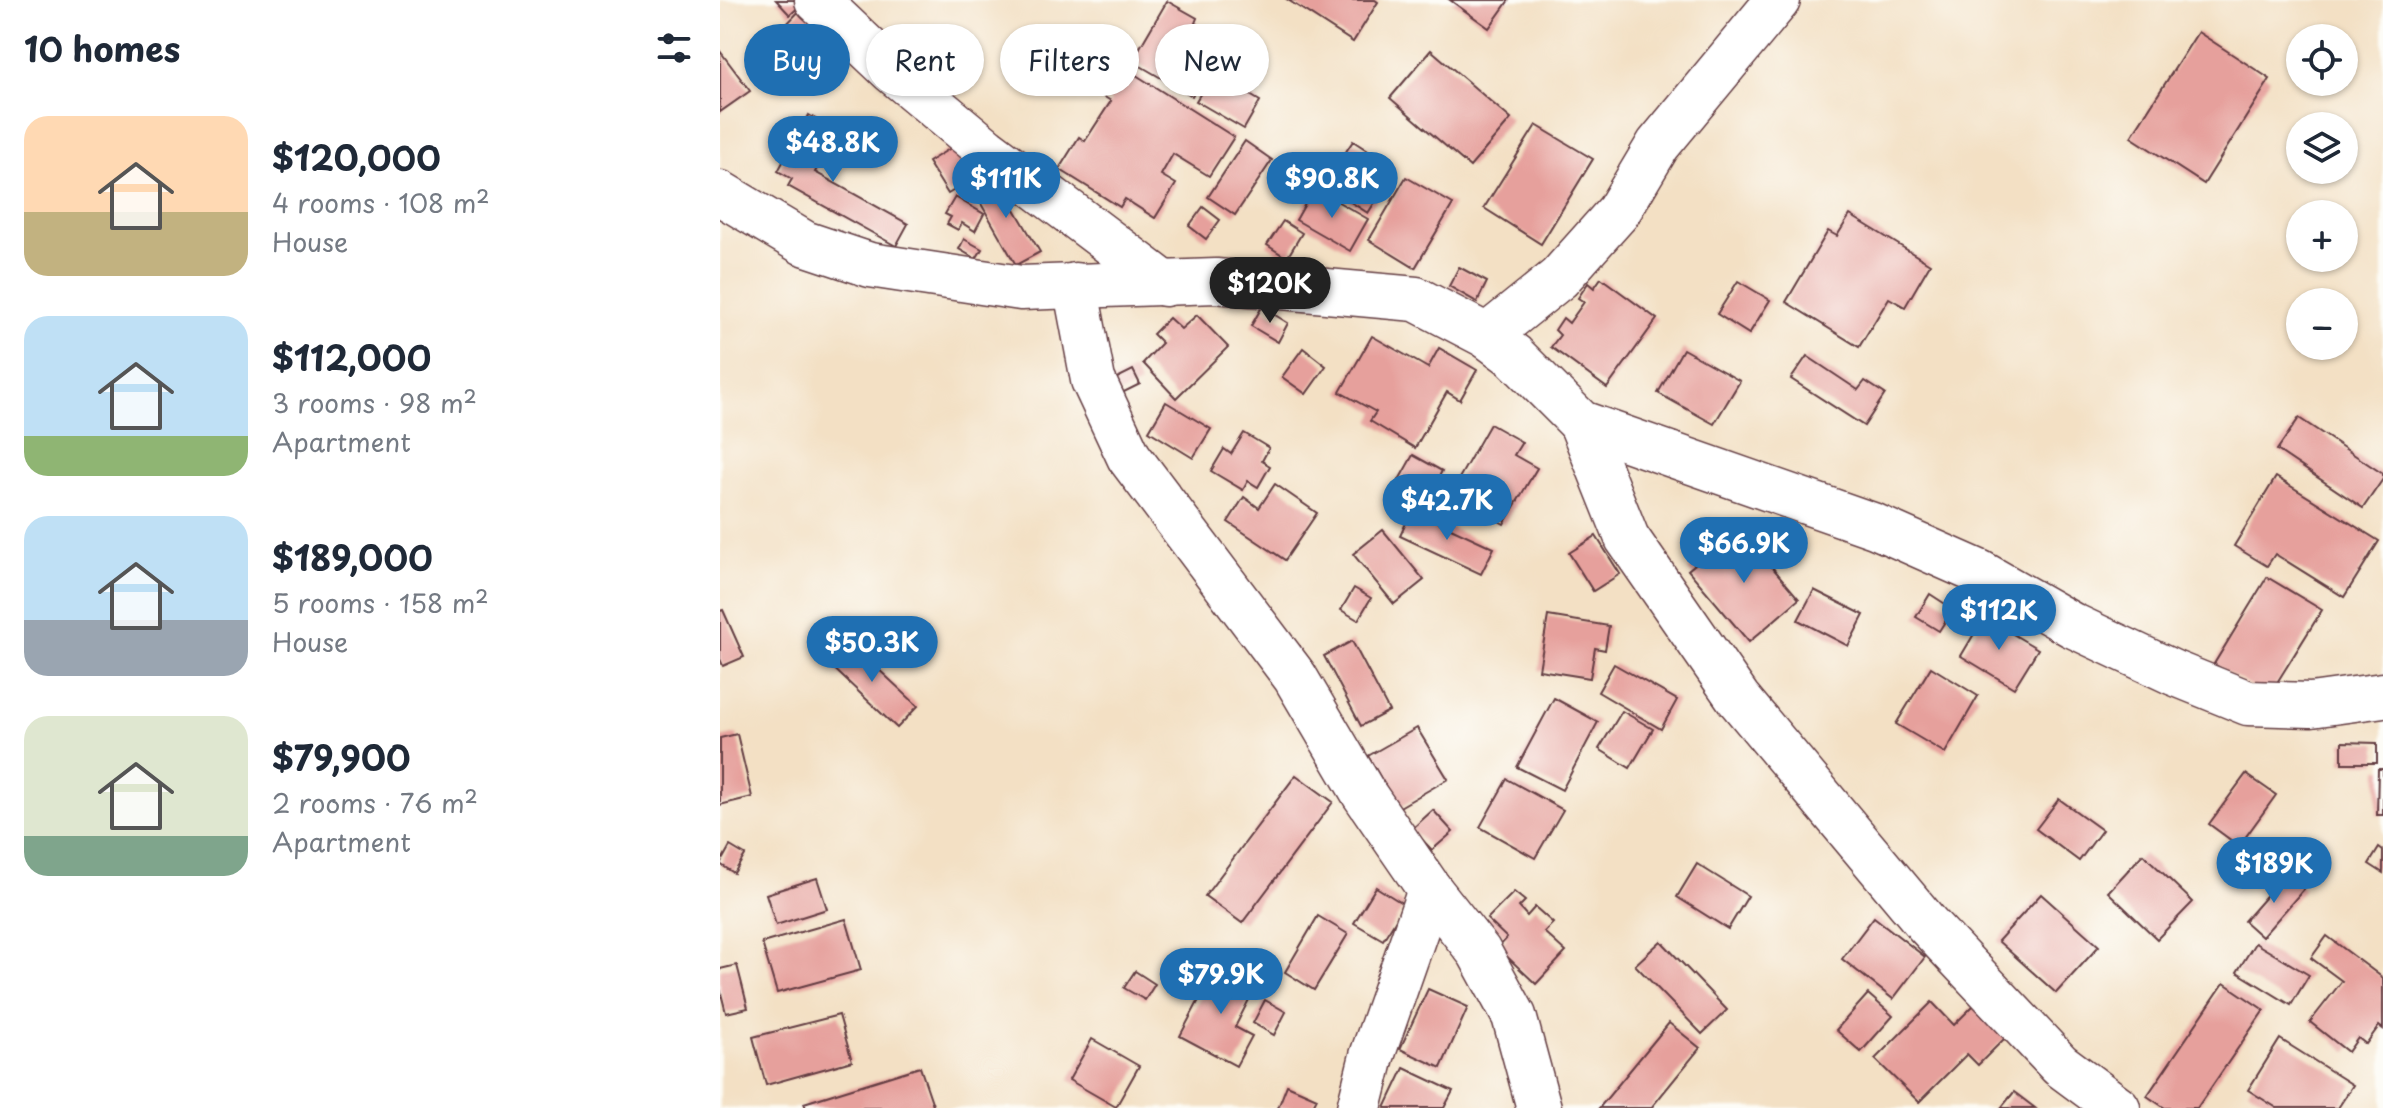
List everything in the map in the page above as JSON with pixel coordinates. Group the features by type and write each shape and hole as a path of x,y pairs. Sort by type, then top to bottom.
{"street":[{"path":"817,0 892,71 975,139 1165,284"},
{"path":"1487,336 1559,278 1618,212 1658,145 1778,0"},
{"path":"720,193 804,243 870,265 1021,288 1216,281 1416,299 1487,336 1514,356 1581,423 1627,538 1738,698 1927,924 2060,1065 2118,1108"},
{"path":"1075,285 1093,380 1129,457 1295,677 1364,794 1430,890 1479,952 1514,1016 1539,1108"},
{"path":"1581,423 1875,526 1979,572 2072,625 2248,703 2311,705 2383,695"},
{"path":"1359,1108 1372,1056 1430,890"}],"building":[{"path":"776,0 806,0 790,15"},
{"path":"1288,0 1375,0 1378,2 1353,42"},
{"path":"1450,0 1509,0 1489,28"},
{"path":"1167,1 1197,18 1197,24 1155,24 1155,74 1139,65 1139,49"},
{"path":"806,4 821,18 815,24 787,24"},
{"path":"2198,32 2270,79 2204,184 2131,137"},
{"path":"1431,50 1511,119 1470,167 1390,98"},
{"path":"720,51 744,83 744,95 720,112"},
{"path":"1139,77 1155,87 1155,96 1169,96 1234,137 1209,176 1173,154 1161,175 1176,184 1155,218 1125,199 1120,207 1059,169 1079,137 1085,141 1111,101 1103,96 1139,96"},
{"path":"1199,96 1252,96 1260,101 1244,129 1196,101"},
{"path":"809,115 837,132 815,172 908,224 896,246 788,186 792,179 778,171"},
{"path":"1536,125 1593,159 1541,244 1484,208"},
{"path":"964,140 984,172 948,194 928,162"},
{"path":"1245,141 1272,160 1235,215 1208,197"},
{"path":"1353,141 1396,169 1368,213 1324,185"},
{"path":"995,175 1040,252 1016,265 972,188"},
{"path":"1406,177 1453,204 1415,268 1369,240"},
{"path":"1314,188 1368,219 1350,251 1296,220"},
{"path":"955,197 984,214 975,231 962,223 958,230 947,224 951,217 945,214"},
{"path":"1203,207 1220,220 1206,239 1189,226"},
{"path":"1850,215 1930,264 1905,307 1889,298 1859,347 1786,302 1828,231 1837,236"},
{"path":"1283,221 1302,233 1287,258 1267,245"},
{"path":"964,239 982,249 976,259 959,249"},
{"path":"1459,267 1487,282 1477,302 1449,286"},
{"path":"1601,278 1657,319 1607,388 1551,347 1560,335 1555,330 1563,318 1569,323 1584,302 1578,298 1588,283 1594,288"},
{"path":"1738,281 1770,300 1749,334 1717,314"},
{"path":"1262,307 1288,323 1278,342 1251,326"},
{"path":"1197,315 1228,347 1176,398 1143,363 1162,343 1153,334 1169,318 1181,329"},
{"path":"1372,336 1428,368 1439,348 1477,370 1460,400 1447,392 1415,448 1370,421 1376,412 1340,392"},
{"path":"1303,348 1326,366 1306,394 1282,377"},
{"path":"1683,349 1740,381 1714,424 1658,393"},
{"path":"1807,356 1858,390 1865,381 1885,394 1864,426 1791,379"},
{"path":"1133,370 1140,384 1114,397 1107,383"},
{"path":"1166,402 1211,429 1193,458 1149,431"},
{"path":"2299,418 2383,474 2383,479 2363,508 2277,450"},
{"path":"1490,424 1522,442 1514,455 1537,468 1504,524 1450,494"},
{"path":"1244,433 1269,448 1262,461 1270,466 1258,487 1248,481 1243,490 1211,471 1224,449 1231,454"},
{"path":"1413,455 1442,471 1428,497 1399,480"},
{"path":"2276,477 2379,541 2344,597 2275,554 2267,566 2234,546"},
{"path":"1275,484 1317,513 1285,560 1228,522 1244,497 1259,508"},
{"path":"1412,510 1494,548 1481,574 1400,536"},
{"path":"1739,528 1799,599 1749,642 1688,570"},
{"path":"1383,530 1424,580 1394,604 1353,554"},
{"path":"1596,536 1620,574 1593,591 1569,553"},
{"path":"2267,577 2322,610 2268,697 2214,664"},
{"path":"1354,588 1371,598 1358,620 1341,610"},
{"path":"1814,590 1864,615 1848,646 1798,620"},
{"path":"1930,594 1953,609 1939,631 1916,617"},
{"path":"723,610 744,657 723,666 720,659 720,611"},
{"path":"1548,616 1609,626 1605,650 1595,648 1590,678 1539,670"},
{"path":"1984,617 2038,649 2014,688 1961,656"},
{"path":"847,640 918,706 897,728 827,662"},
{"path":"1352,641 1389,711 1361,726 1324,656"},
{"path":"1614,664 1677,700 1661,729 1598,692"},
{"path":"1931,667 1978,696 1945,753 1896,724"},
{"path":"1554,698 1598,722 1562,790 1517,767"},
{"path":"1622,711 1653,729 1630,768 1599,749"},
{"path":"1417,728 1448,779 1398,808 1368,756"},
{"path":"737,734 752,797 720,805 720,738"},
{"path":"2342,742 2377,743 2377,763 2342,763"},
{"path":"2378,769 2383,769 2383,815 2377,815"},
{"path":"2246,774 2276,795 2239,846 2209,824"},
{"path":"1296,775 1333,802 1242,923 1205,896"},
{"path":"1507,779 1563,810 1535,858 1480,827"},
{"path":"2059,799 2102,830 2079,861 2036,829"},
{"path":"1433,810 1453,832 1432,850 1412,829"},
{"path":"2295,844 2317,861 2304,878 2282,861"},
{"path":"730,846 745,855 734,873 720,864"},
{"path":"2379,848 2383,851 2383,873 2369,864"},
{"path":"2143,854 2193,902 2157,939 2108,892"},
{"path":"1697,864 1748,896 1728,929 1677,897"},
{"path":"2286,873 2304,889 2262,937 2244,921"},
{"path":"817,878 827,909 776,925 766,894"},
{"path":"1376,887 1405,905 1383,940 1354,923"},
{"path":"1514,892 1525,901 1519,907 1527,916 1535,907 1553,923 1544,932 1566,952 1536,984 1498,948 1507,938 1487,919"},
{"path":"2041,894 2099,946 2056,993 1998,941"},
{"path":"1318,916 1348,934 1314,990 1285,972"},
{"path":"1874,917 1925,957 1893,999 1842,959"},
{"path":"846,919 861,970 777,993 762,943"},
{"path":"2327,936 2383,978 2383,1029 2379,1026 2366,1044 2358,1038 2348,1052 2310,1022 2342,981 2311,958"},
{"path":"1661,941 1727,1010 1702,1034 1635,965"},
{"path":"2255,943 2309,975 2291,1005 2237,972"},
{"path":"1218,964 1257,984 1235,1027 1252,1036 1236,1066 1180,1036"},
{"path":"737,965 748,1008 726,1013 720,989 720,969"},
{"path":"1135,971 1155,984 1145,1000 1124,988"},
{"path":"2224,983 2264,1010 2197,1108 2165,1108 2147,1096"},
{"path":"1428,989 1468,1007 1441,1068 1400,1049"},
{"path":"1868,994 1893,1016 1861,1052 1836,1030"},
{"path":"1265,1000 1286,1012 1274,1035 1253,1023"},
{"path":"1932,1002 1954,1025 1974,1005 2006,1037 1978,1065 1967,1054 1919,1102 1875,1059"},
{"path":"839,1015 852,1061 766,1085 753,1037"},
{"path":"1669,1023 1700,1048 1651,1108 1599,1108"},
{"path":"1092,1039 1139,1066 1116,1107 1069,1080"},
{"path":"2280,1039 2353,1085 2338,1108 2277,1108 2248,1090"},
{"path":"920,1067 934,1108 806,1108 804,1103"},
{"path":"1404,1068 1453,1091 1444,1108 1385,1108"},
{"path":"1287,1085 1317,1098 1312,1108 1278,1108"},
{"path":"2014,1092 2035,1108 2001,1108"}]}
